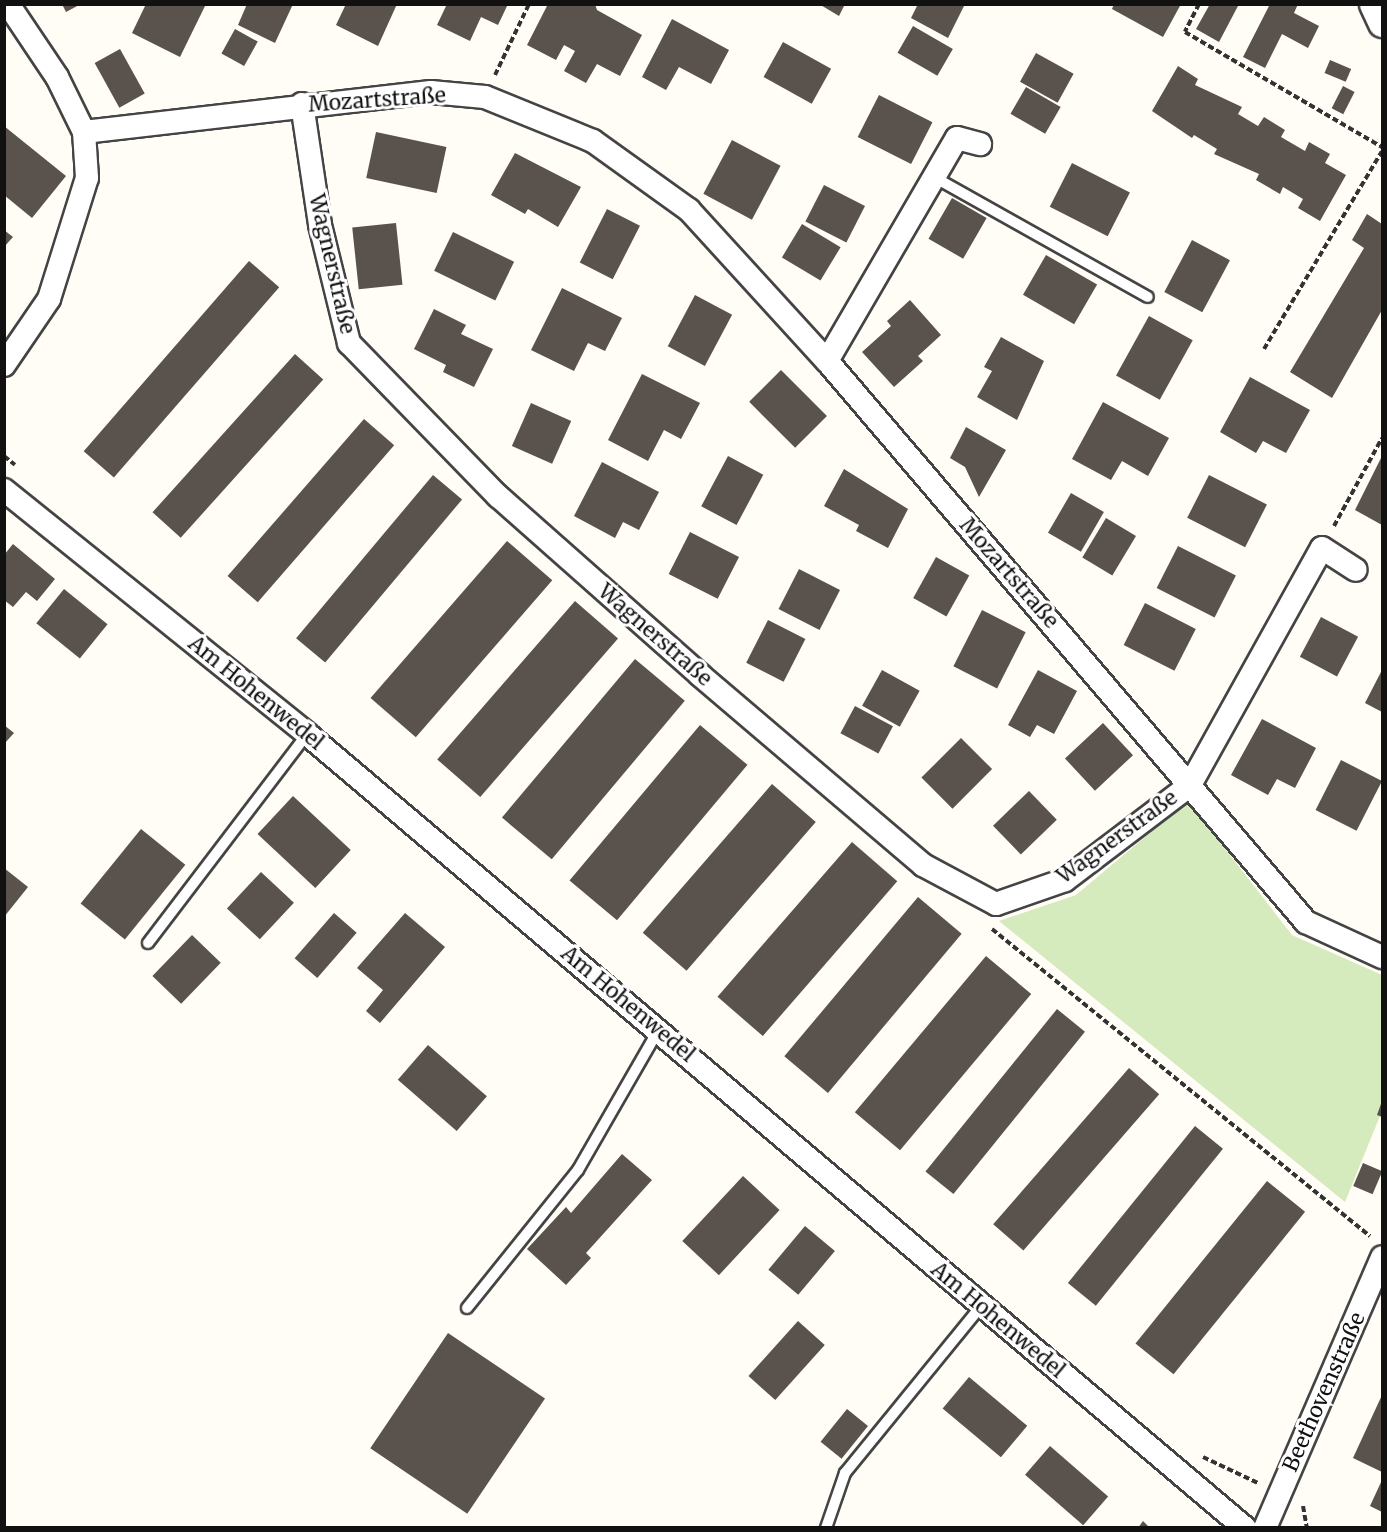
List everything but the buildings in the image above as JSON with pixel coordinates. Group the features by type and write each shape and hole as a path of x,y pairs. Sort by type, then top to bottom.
{"street":[{"path":"4,365 50,299 87,178 84,132 57,76 8,4"},
{"path":"1374,4 1383,23"},
{"name":"Mozartstraße","path":"84,132 302,104 431,92 484,97 593,141 689,210 827,361 1306,921 1383,957"},
{"name":"Wagnerstraße","path":"302,104 320,225 349,343 498,496 691,667 923,864 996,904 1065,880 1190,785"},
{"path":"827,361 957,138 980,144"},
{"name":"Am Hohenwedel","path":"4,490 307,734 659,1029 981,1306 1245,1527"},
{"path":"1190,785 1322,548 1356,570"},
{"name":"Beethovenstraße","path":"1265,1527 1378,1248"}],"lane":[{"path":"933,177 1148,297"},
{"path":"148,943 307,734"},
{"path":"467,1308 578,1170 659,1029"},
{"path":"826,1527 845,1473 981,1306"}],"path":[{"path":"484,97 529,4"},
{"path":"1199,4 1185,32 1383,149 1264,350"},
{"path":"1322,548 1383,438"},
{"path":"973,891 988,927 1378,1248"}],"green space":[{"path":"1188,801 1292,935 1382,975 1382,1111 1345,1202 999,921 1076,895"}]}
